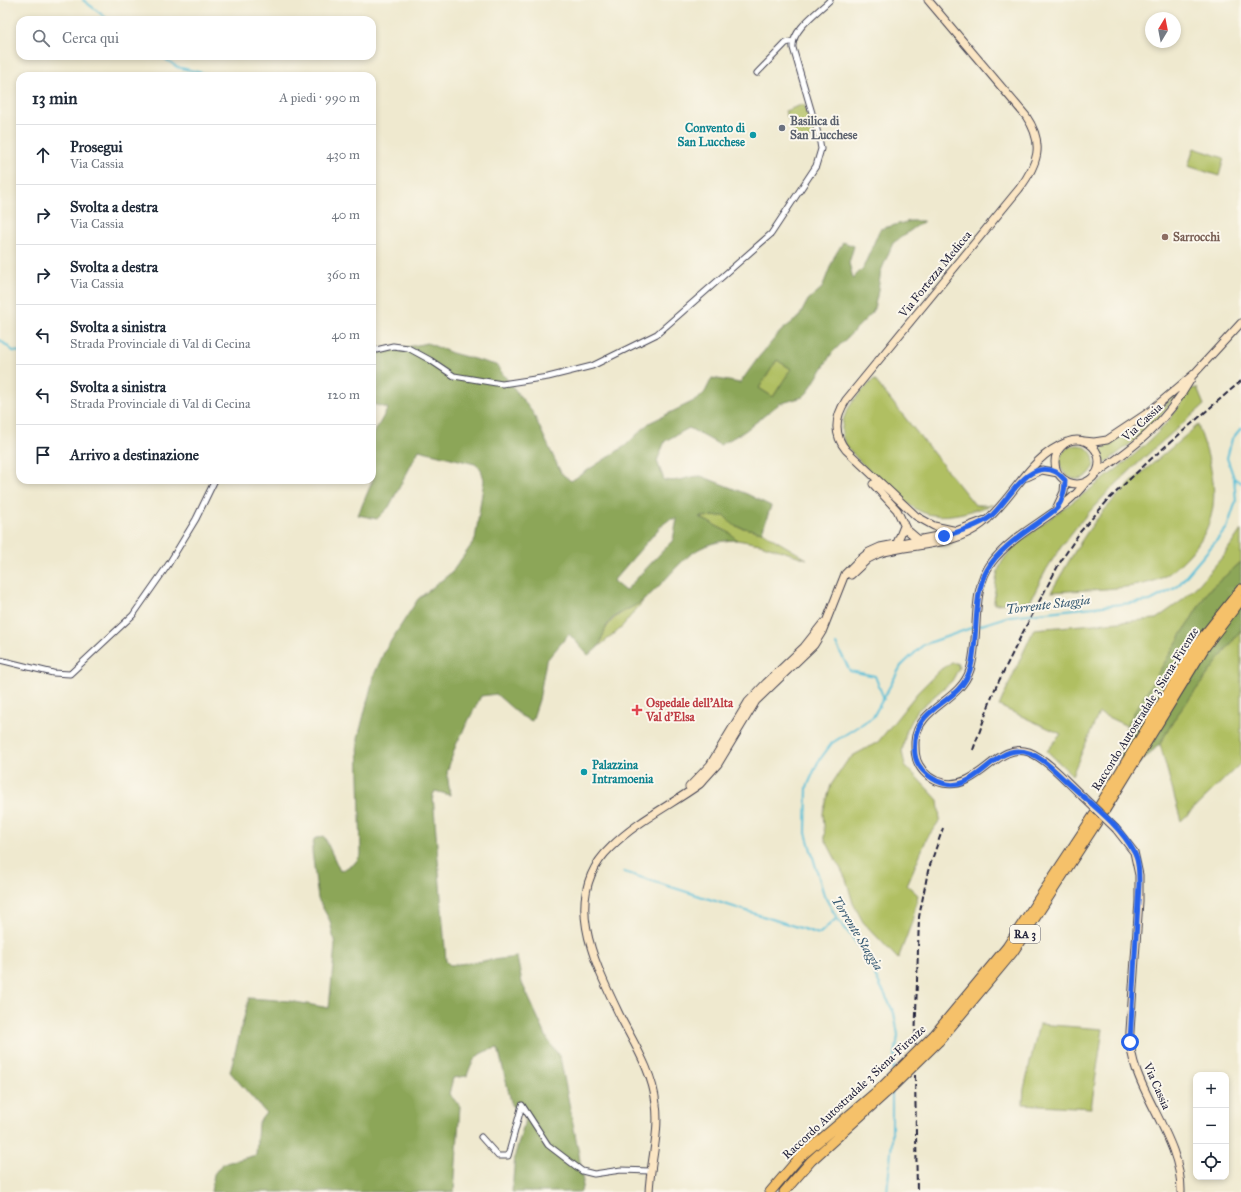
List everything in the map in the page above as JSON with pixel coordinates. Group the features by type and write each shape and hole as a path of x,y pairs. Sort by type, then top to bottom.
{"highway":[{"name":"Raccordo Autostradale 3 Siena-Firenze","path":"1241,589 1198,643 1102,808 1205,647 1241,600"},
{"name":"Raccordo Autostradale 3 Siena-Firenze","path":"784,1192 811,1161 936,1038 1013,952 1097,817"},
{"name":"Raccordo Autostradale 3 Siena-Firenze","path":"770,1192 799,1158 884,1090"}],"main road":[{"name":"Via Fortezza Medicea","path":"838,439 837,419 845,402 1022,185 1032,170 1037,153 1038,145 1036,134 1026,116 928,0"},
{"name":"Via Cassia","path":"1067,442 1072,440 1098,442 1110,438 1153,409 1194,374 1241,323"},
{"name":"Via Cassia","path":"1181,1192 1180,1175 1176,1160 1163,1125 1138,1072 1130,1048 1129,1036 1139,884 1135,854 1116,829 1082,796 1042,760 1029,752 1008,752 973,778 951,784 940,783 931,778 921,769 916,759 915,749 918,727 926,715 958,690 968,675 973,658 979,601 986,572 993,561 1012,542 1081,489 1094,475 1117,459 1162,422 1184,392 1194,374"},
{"path":"838,439 844,454 895,507 904,526 918,540 923,543 954,540"},
{"path":"838,439 852,456 916,516 934,526 959,531"},
{"path":"1084,441 1095,449 1098,456 1098,469 1094,475"},
{"path":"1058,473 1055,459 1061,446 1067,442"},
{"path":"841,585 859,566 875,555 954,540 982,524 988,519 1040,458 1050,450 1067,442"},
{"path":"1023,479 1039,470 1048,470 1058,473 1065,480 1079,484 1086,482"},
{"name":"Via Cassia","path":"1056,509 1064,492 1065,480"},
{"path":"649,1192 650,1171 656,1130 657,1105 649,1073 606,987 588,941 584,907 588,883 604,854 624,835 700,784 712,773 752,707 773,684 812,648 822,632 826,618 848,571 863,556 880,547 944,536 988,519"},
{"path":"898,543 904,526"},
{"path":"673,801 697,780 710,765 746,705 766,683 804,648 826,618"}],"street":[{"path":"757,73 786,43 792,40 797,32 830,0"},
{"path":"376,350 393,346 408,348 454,376 502,384 548,377 592,366 657,334 771,234 810,178 820,157 821,149 792,40"},
{"path":"0,660 53,673 70,674 133,615 168,565 196,519 213,484"},
{"path":"481,1137 498,1156 508,1156 522,1105 548,1145 582,1171 594,1174 621,1170 650,1171"}],"green space":[{"path":"804,104 815,137 799,143 785,111"},
{"path":"1194,148 1224,158 1219,176 1188,166"},
{"path":"910,221 924,221 893,243 881,271 873,312 832,353 803,397 779,404 745,431 720,445 689,428 665,441 657,461 664,480 674,481 701,476 747,494 771,506 762,532 735,526 724,516 699,517 730,533 737,540 720,542 706,546 694,552 645,599 611,620 606,627 598,647 588,655 569,634 546,661 539,700 532,721 521,716 496,694 481,696 456,745 447,772 450,795 435,791 433,795 446,961 450,965 517,957 522,983 548,1040 560,1057 579,1154 583,1182 581,1192 512,1192 515,1155 526,1117 512,1106 498,1048 486,1051 477,1056 467,1076 453,1078 449,1094 460,1106 454,1192 211,1192 214,1174 222,1164 256,1155 258,1123 266,1113 230,1072 249,998 290,1001 329,1008 335,945 330,921 318,899 312,851 314,839 324,836 340,871 354,864 361,855 358,738 374,675 385,650 418,599 452,572 475,540 484,480 481,469 475,464 419,450 389,507 377,519 358,515 371,484 376,484 376,430 388,408 376,405 376,353 427,343 452,353 496,365 533,413 561,473 571,481 625,446 649,423 698,399 705,392 712,378 740,383 758,358 781,331 799,317 808,300 822,288 834,257 843,242 854,246 849,263 853,278 863,268 880,229","holes":["777,360 791,369 773,397 759,388","670,519 677,519 673,540 625,591 613,581 661,526"]},
{"path":"777,360 791,369 773,397 759,388"},
{"path":"874,379 975,505 993,505 971,511 940,516 926,513 915,508 900,497 856,457 849,449 843,438 843,421 849,407"},
{"path":"1197,388 1204,405 1143,459 1103,497 1085,517 1050,564 1030,602 994,604 998,572 1002,562 1010,551 1027,536 1125,463 1163,427 1178,408 1188,389"},
{"path":"1174,395 1176,396 1174,399 1152,427 1104,464 1101,450 1148,418"},
{"path":"1198,425 1209,461 1214,494 1208,526 1199,542 1186,558 1167,575 1143,584 1117,588 1051,592 1081,542 1101,514 1123,490"},
{"path":"1074,445 1080,445 1089,450 1093,456 1093,468 1089,474 1080,479 1074,479 1065,474 1060,465 1060,459 1065,450"},
{"path":"724,515 735,526 762,532 807,559 760,544 737,540 730,533 698,517"},
{"path":"1241,530 1241,562 1208,591 1127,726 1099,713 1072,775 1047,751 1061,734 999,706 1034,629 1156,619 1180,602 1200,583 1224,555"},
{"path":"1241,562 1241,630 1175,718 1160,744 1140,763 1116,756 1129,721 1208,591"},
{"path":"644,600 619,630 598,647 610,623 615,618"},
{"path":"1241,630 1241,763 1181,821 1160,744 1175,718"},
{"path":"952,663 957,663 959,668 952,681 917,711 906,732 902,752 905,765 938,800 940,820 927,838 907,885 918,895 912,922 898,959 863,922 853,903 846,879 825,839 823,813 831,785 847,761 854,755 878,742 918,692 941,669"},
{"path":"1039,1024 1103,1029 1091,1108 1023,1104 1024,1089"}],"waterway":[{"path":"83,0 104,16"},
{"path":"167,60 177,67 198,72"},
{"path":"0,340 13,351 16,351"},
{"name":"Torrente Staggia","path":"978,626 1010,616 1150,601 1177,587 1227,528 1236,501 1234,478 1227,458 1232,439 1241,428"},
{"name":"Torrente Staggia","path":"1234,478 1241,483"},
{"name":"Torrente Staggia","path":"893,1071 898,1035 894,1013 864,953 837,918 824,895 806,833 807,787 818,762 832,743 873,717 901,666 923,645 974,627"},
{"path":"836,644 850,671 875,676 884,699"},
{"path":"624,872 819,934 837,918"},
{"name":"Torrente Staggia","path":"887,1192 892,1142 892,1091"}],"railway":[{"path":"973,750 994,691 1059,564 1080,532 1110,498 1151,459 1241,381"},
{"path":"915,1045 919,917 928,871 943,828"},
{"path":"915,1075 917,1192"}],"place":[{"name":"Basilica di San Lucchese","path":"782,128"},
{"name":"Convento di San Lucchese","path":"753,135"},
{"name":"Sarrocchi","path":"1165,237"},
{"name":"Ospedale dell'Alta Val d'Elsa","path":"637,710"},
{"name":"Palazzina Intramoenia","path":"584,772"}],"route":[{"path":"944,536 988,519 1023,479 1037,470 1048,470 1058,473 1065,480 1064,492 1056,509 1012,542 993,561 986,572 981,586 971,668 966,680 956,693 926,715 918,727 915,739 916,759 921,769 931,778 940,783 951,784 969,780 977,776 998,758 1008,752 1029,752 1042,760 1082,796 1127,841 1136,858 1139,884 1130,1042"}]}
